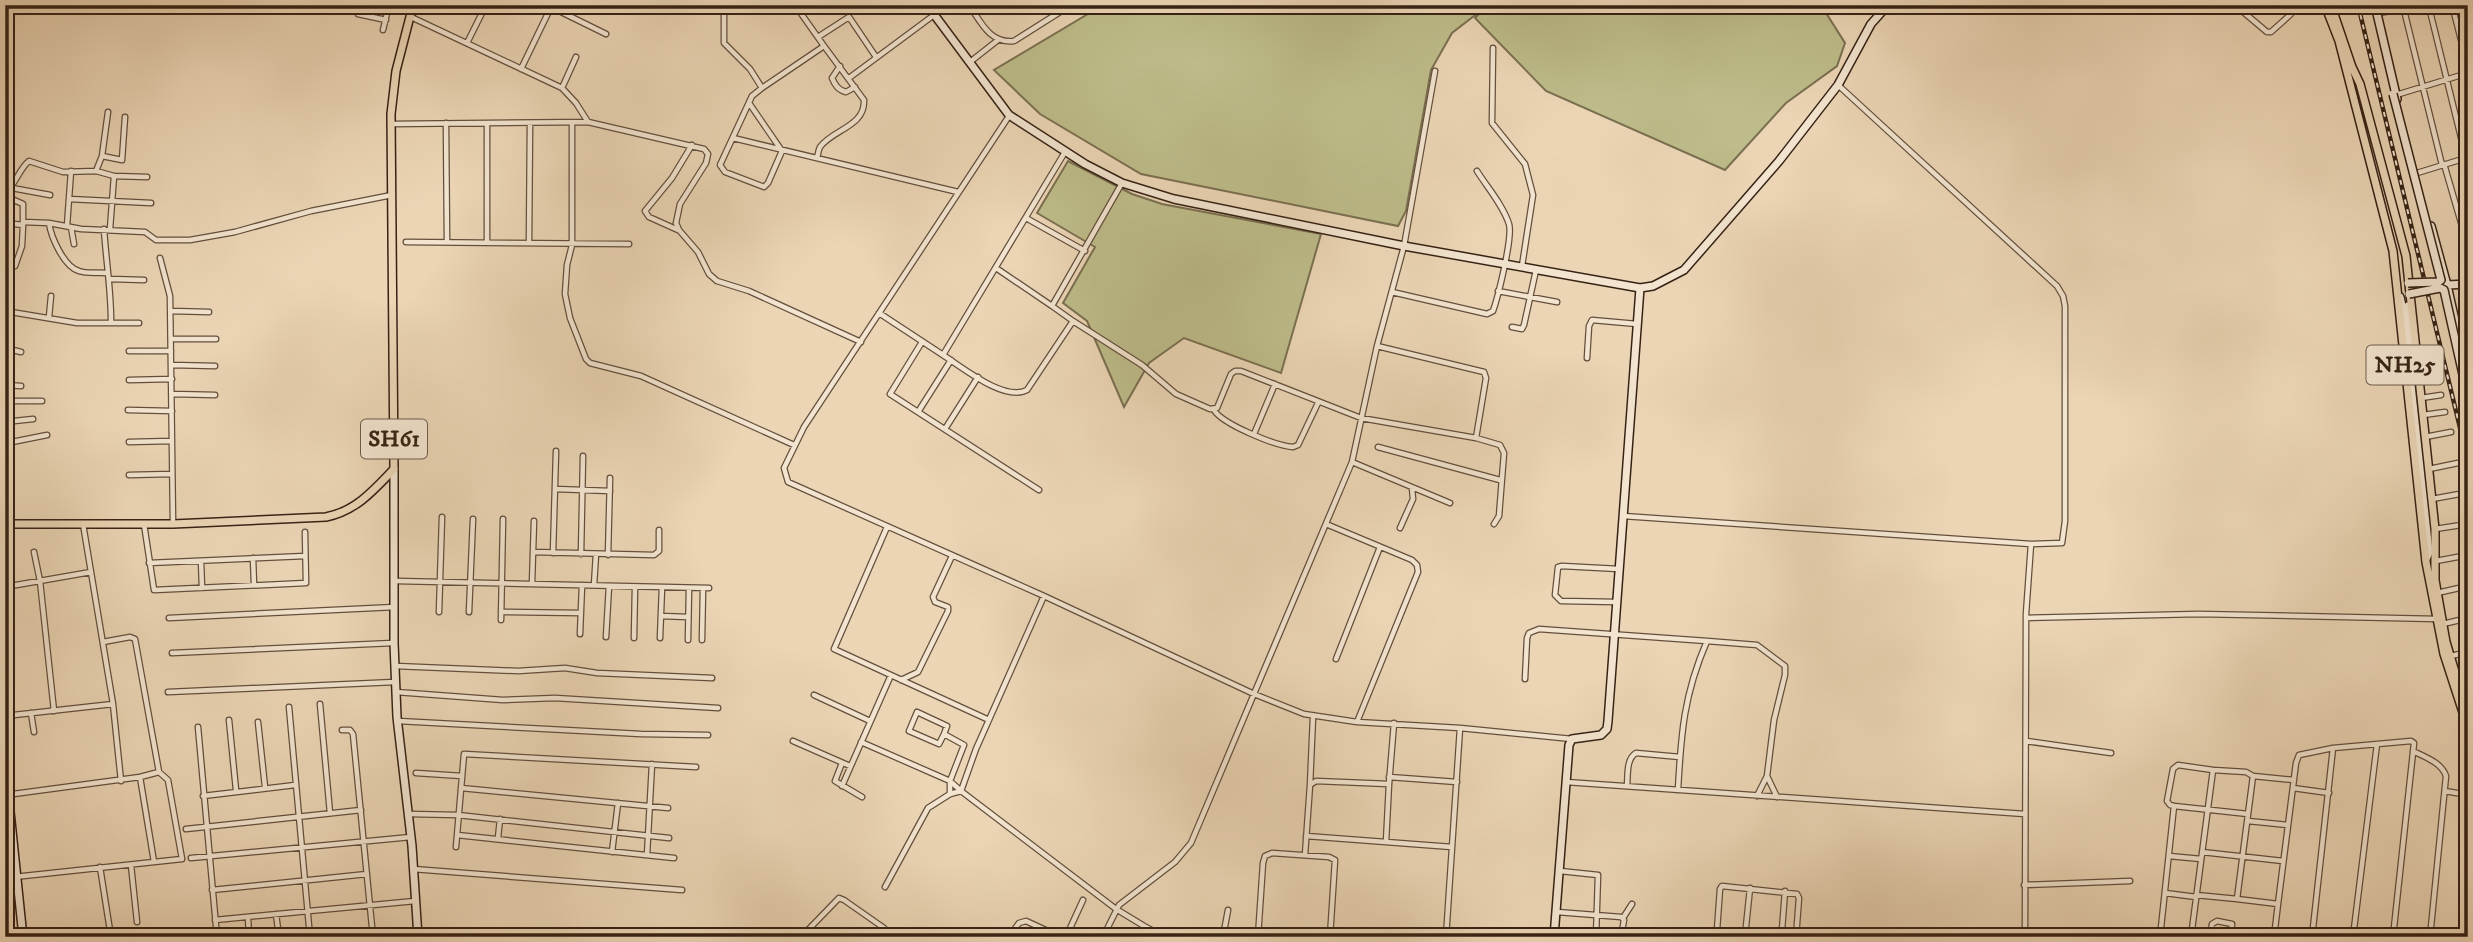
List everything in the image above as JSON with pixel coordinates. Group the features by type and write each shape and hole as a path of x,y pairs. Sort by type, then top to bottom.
{"main road":[{"name":"SH61","path":"5,524 173,524 299,520 337,515 360,502 394,469 391,124 396,71 413,5"},
{"name":"NH25","path":"2325,5 2374,132 2404,245 2426,437 2444,654 2468,727"},
{"name":"NH25","path":"2331,5 2353,79 2393,250 2426,560 2450,656 2463,686 2467,712"}],"street":[{"path":"360,5 358,14 386,20"},
{"path":"383,30 389,5"},
{"path":"467,43 485,5"},
{"path":"724,5 724,43 750,69 762,88"},
{"path":"795,5 864,100 864,110 859,117 820,148 817,158"},
{"path":"927,5 1009,115 1122,183 1174,199 1404,246 1640,288 1653,286 1684,270 1779,161 1839,85 1871,24 1888,5"},
{"path":"969,5 991,36 998,40 1014,41 1071,5"},
{"path":"2235,5 2267,32 2271,32 2291,15 2286,5"},
{"path":"2405,289 2441,280 2376,9 2404,10 2438,5"},
{"path":"2452,5 2468,67"},
{"path":"521,69 549,6 606,34"},
{"path":"2417,173 2467,157 2429,6"},
{"path":"2404,10 2443,164 2465,225 2468,250"},
{"path":"849,78 934,15"},
{"path":"410,17 562,88 588,122"},
{"path":"818,37 849,17 876,57"},
{"path":"970,62 998,40"},
{"path":"782,150 766,185 758,186 720,168 752,96 824,47"},
{"path":"1493,48 1492,123 1525,164 1533,195 1522,267"},
{"path":"562,88 576,57"},
{"path":"840,66 832,78 834,83 840,91 846,92 855,87"},
{"path":"1103,937 1116,909 1175,862 1191,843 1352,462 1377,346 1404,246 1435,71"},
{"path":"2395,95 2468,73"},
{"path":"2353,79 2399,239 2432,544 2436,558 2468,555"},
{"path":"1623,516 2031,544 2062,543 2065,533 2063,296 2057,286 1839,85"},
{"path":"2395,95 2447,285 2468,378"},
{"path":"749,103 782,150"},
{"path":"96,172 102,156 108,112"},
{"path":"1009,115 793,445 784,468 785,477 791,485 1044,596 1254,694 1312,717 1572,739 1601,735 1607,729 1640,288"},
{"path":"102,156 122,160 125,117"},
{"path":"391,124 588,122 704,149 708,158 681,204 676,223 695,248 707,271 716,281 750,291 861,342"},
{"path":"446,123 447,242"},
{"path":"487,123 487,243"},
{"path":"529,243 530,123"},
{"path":"572,123 572,245 565,276 566,305 586,359 590,363 640,376 793,445"},
{"path":"733,138 958,192"},
{"path":"679,230 649,217 645,211 672,178 692,145"},
{"path":"943,355 1065,151"},
{"path":"15,266 22,246 23,204 5,194 29,161 63,172 147,177"},
{"path":"71,171 69,226 74,244"},
{"path":"1392,292 1490,314 1495,306 1510,230 1509,223 1477,171"},
{"path":"111,321 107,229 114,176"},
{"path":"1052,306 1122,183"},
{"path":"11,188 50,195"},
{"path":"5,223 49,223 145,232 156,240 190,240 235,232 311,211 393,195"},
{"path":"69,199 151,203"},
{"path":"1026,218 1084,251"},
{"path":"49,223 72,268 80,272 108,273"},
{"path":"406,242 629,244"},
{"path":"160,258 170,296 171,312 173,524"},
{"path":"996,268 1142,365 1176,394 1214,410 1219,417 1254,433 1293,447 1297,445 1318,403"},
{"path":"1512,327 1523,328 1536,270"},
{"path":"110,279 144,280"},
{"path":"2447,285 2468,284"},
{"path":"2405,289 2444,290 2468,397"},
{"path":"2405,289 2403,310 2429,552 2426,560"},
{"path":"1498,291 1557,302"},
{"path":"49,317 51,296"},
{"path":"171,312 209,312"},
{"path":"6,313 77,323 139,323"},
{"path":"879,313 978,377 1014,394 1027,390 1073,321"},
{"path":"1587,358 1589,322 1596,319 1638,324"},
{"path":"171,339 216,339"},
{"path":"922,342 890,394 1040,490"},
{"path":"1377,346 1484,372 1486,378 1476,438"},
{"path":"21,352 8,349 6,386 21,386"},
{"path":"129,351 171,351"},
{"path":"918,412 951,360"},
{"path":"172,365 215,366"},
{"path":"1214,410 1235,371 1250,374 1361,418 1476,438 1500,445 1504,464 1500,480 1499,516 1494,524"},
{"path":"945,429 978,377"},
{"path":"129,380 172,379"},
{"path":"1254,433 1275,384"},
{"path":"172,394 215,395"},
{"path":"2421,398 2441,395"},
{"path":"5,401 42,401"},
{"path":"128,410 172,411"},
{"path":"2423,415 2445,412"},
{"path":"5,422 33,419"},
{"path":"5,429 6,443 47,435"},
{"path":"2426,437 2451,432"},
{"path":"129,442 172,441"},
{"path":"1378,447 1500,480"},
{"path":"553,553 556,451"},
{"path":"581,554 583,456"},
{"path":"1352,462 1450,503"},
{"path":"2429,469 2458,463"},
{"path":"394,469 397,721 411,837 418,937"},
{"path":"129,475 172,474"},
{"path":"608,555 610,478"},
{"path":"1400,528 1413,499 1412,487"},
{"path":"555,489 610,491"},
{"path":"2432,500 2465,493"},
{"path":"439,612 442,517"},
{"path":"469,611 472,519"},
{"path":"501,621 503,519"},
{"path":"532,584 534,521"},
{"path":"83,523 113,704 121,781"},
{"path":"144,523 155,590 306,583 305,532"},
{"path":"1326,524 1412,560 1417,565 1418,572 1357,722"},
{"path":"2435,530 2468,524"},
{"path":"887,527 834,649 989,720"},
{"path":"533,552 656,555 659,551 659,530"},
{"path":"2025,937 2026,618 2031,544"},
{"path":"1336,659 1380,547"},
{"path":"34,552 40,581 54,711"},
{"path":"594,585 596,554"},
{"path":"149,563 305,556"},
{"path":"901,680 918,672 948,611 948,607 935,602 933,597 953,556"},
{"path":"253,558 254,585"},
{"path":"201,561 202,588"},
{"path":"1617,602 1561,601 1555,595 1558,567 1619,569"},
{"path":"5,587 91,572"},
{"path":"396,581 706,588 702,640"},
{"path":"580,634 582,585"},
{"path":"606,637 609,586"},
{"path":"2437,593 2468,586"},
{"path":"634,638 635,587"},
{"path":"660,638 662,587"},
{"path":"688,640 689,588"},
{"path":"961,791 975,749 1044,596"},
{"path":"169,618 396,607"},
{"path":"501,612 581,613"},
{"path":"2026,618 2199,614 2440,621 2468,618"},
{"path":"661,616 688,617"},
{"path":"1525,678 1527,638 1533,631 1757,645 1784,666 1785,675 1771,734 1767,776 1758,796"},
{"path":"5,878 182,859 168,780 159,772 135,639 130,637 103,642"},
{"path":"1678,790 1679,757 1687,697 1707,641"},
{"path":"172,653 394,643"},
{"path":"2450,656 2468,652"},
{"path":"395,666 518,671 565,668 597,673 712,678"},
{"path":"842,786 891,675"},
{"path":"168,692 396,682"},
{"path":"396,692 503,700 555,698 718,708"},
{"path":"814,695 870,721"},
{"path":"5,716 113,704"},
{"path":"320,705 330,813"},
{"path":"289,707 310,937"},
{"path":"917,712 947,726 944,734 939,744 909,731 917,712"},
{"path":"31,713 34,732"},
{"path":"1305,855 1312,717"},
{"path":"229,720 236,790"},
{"path":"397,721 708,735"},
{"path":"258,722 265,788"},
{"path":"1386,842 1394,723"},
{"path":"198,727 217,937"},
{"path":"1446,937 1460,728"},
{"path":"342,730 350,730 353,734 373,936 364,937"},
{"path":"944,734 975,749"},
{"path":"1554,937 1565,782 1572,739"},
{"path":"793,741 850,766"},
{"path":"2025,741 2111,753"},
{"path":"2274,937 2299,755 2333,748 2411,741 2414,743 2392,937"},
{"path":"861,742 950,781 1116,909 1165,937"},
{"path":"2353,937 2377,744"},
{"path":"950,794 950,781 964,745"},
{"path":"2312,937 2333,748"},
{"path":"2413,751 2430,759 2445,771 2430,937"},
{"path":"1627,786 1630,759 1636,753 1679,757"},
{"path":"456,847 464,754 696,767"},
{"path":"5,763 23,937"},
{"path":"842,763 835,779 862,797"},
{"path":"647,855 652,764"},
{"path":"2288,825 2208,809 2169,805 2168,801 2174,766 2294,779"},
{"path":"2191,937 2213,769"},
{"path":"7,795 121,781 159,772"},
{"path":"416,772 461,776"},
{"path":"1767,776 1778,798"},
{"path":"2237,899 2253,776"},
{"path":"140,777 154,862"},
{"path":"1390,777 1457,782"},
{"path":"1310,785 1316,781 1389,785"},
{"path":"1565,782 2025,814"},
{"path":"203,796 295,785"},
{"path":"461,788 668,808"},
{"path":"2293,788 2329,793"},
{"path":"885,887 928,808 950,794 961,791"},
{"path":"2445,791 2468,795"},
{"path":"612,852 618,803"},
{"path":"2160,937 2174,806"},
{"path":"186,829 361,810"},
{"path":"408,814 458,815 669,838"},
{"path":"498,838 500,819"},
{"path":"457,835 674,858"},
{"path":"1306,836 1452,847"},
{"path":"191,858 411,837"},
{"path":"2202,852 2283,861"},
{"path":"1258,937 1265,856 1272,853 1329,857 1335,860 1330,937"},
{"path":"2169,856 2201,859"},
{"path":"5,860 15,860"},
{"path":"131,865 137,922"},
{"path":"67,937 111,934 100,867"},
{"path":"413,869 682,890"},
{"path":"1560,871 1598,875 1596,937"},
{"path":"212,890 367,874"},
{"path":"2024,885 2130,881"},
{"path":"1764,937 1720,932 1715,926 1722,886 1795,893 1799,898 1796,937"},
{"path":"1745,936 1750,888"},
{"path":"1778,937 1782,930 1785,891"},
{"path":"2165,893 2278,904"},
{"path":"806,937 807,931 839,898 884,928"},
{"path":"1009,937 1019,923 1026,921 1063,937 1083,900"},
{"path":"215,920 415,901"},
{"path":"1621,937 1623,918 1632,904"},
{"path":"1223,937 1228,909"},
{"path":"1557,912 1623,918"},
{"path":"276,914 279,937"},
{"path":"247,917 249,937"},
{"path":"2210,937 2212,924 2217,921 2232,924 2231,937"}],"shaded area":[{"path":"1103,5 1821,5 1845,43 1837,66 1786,103 1725,170 1546,91 1475,18 1487,6 1452,33 1431,70 1406,211 1398,226 1141,174 1040,114 994,70"},
{"path":"1068,161 1132,194 1162,204 1321,234 1281,373 1184,338 1149,363 1124,407 1087,321 1063,303 1095,247 1037,213"}],"railway":[{"path":"2358,5 2468,461"}]}
